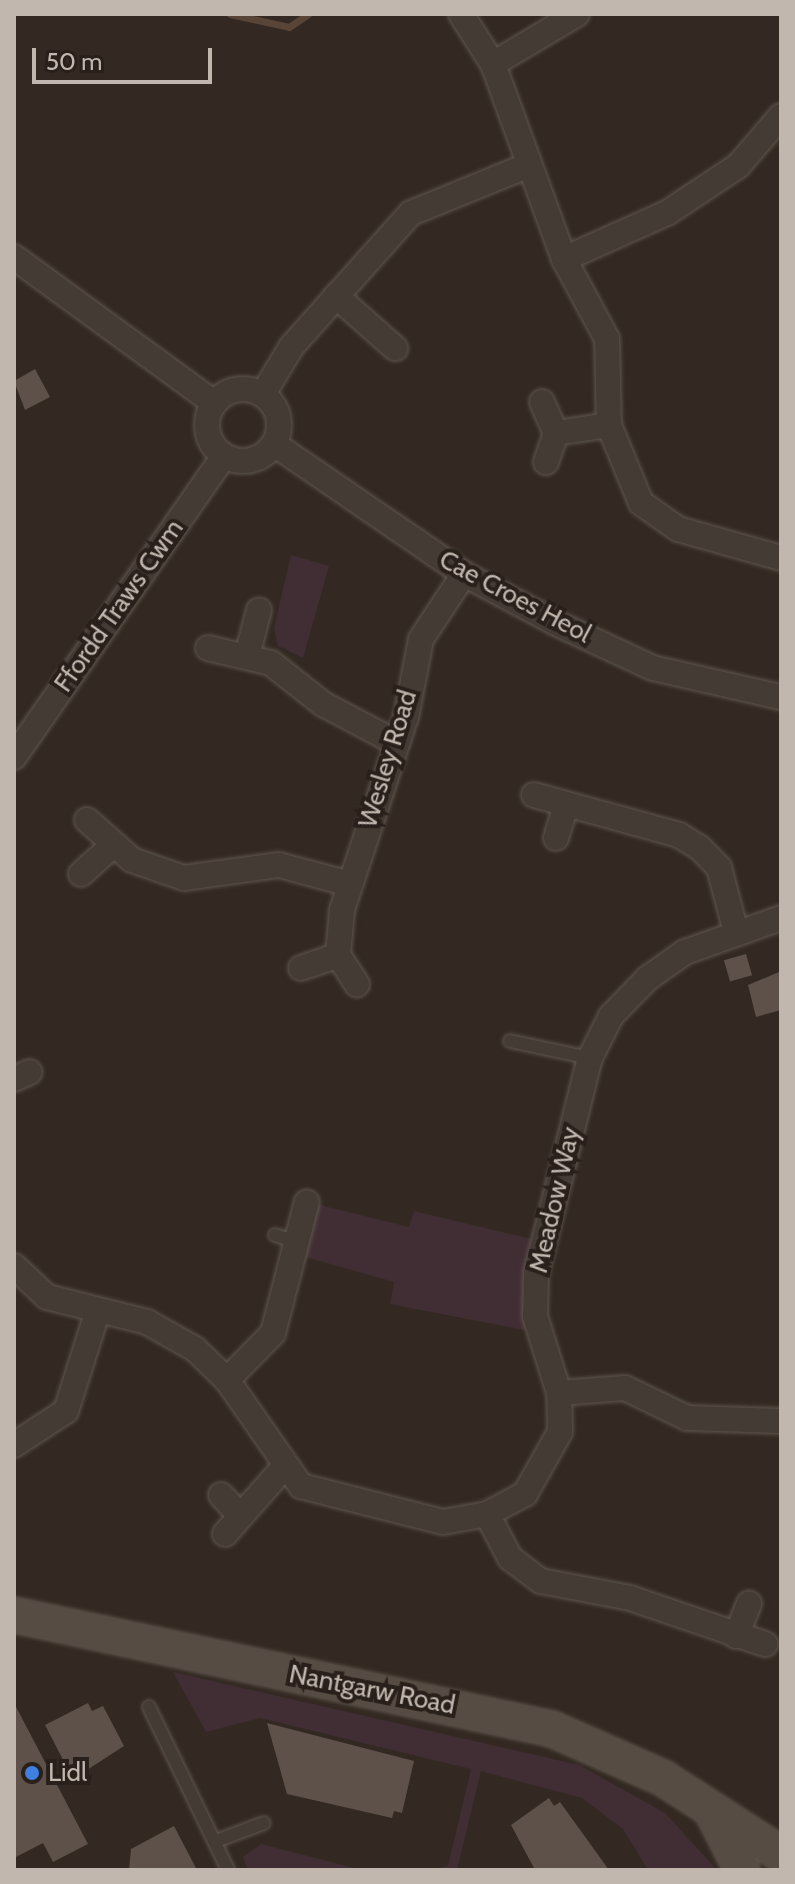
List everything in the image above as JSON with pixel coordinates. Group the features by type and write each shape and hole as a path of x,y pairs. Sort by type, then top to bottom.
{"main road":[{"name":"Nantgarw Road","path":"14,1615 552,1729 663,1778 781,1854"},
{"name":"Nantgarw Road","path":"713,1813 742,1870"}],"street":[{"path":"461,14 493,64 564,259 607,339 609,425 641,503 678,529 781,558"},
{"path":"493,64 577,14"},
{"path":"564,259 679,205 738,166 781,116"},
{"path":"263,394 292,346 411,213 529,165"},
{"path":"14,257 214,403"},
{"path":"336,296 395,348"},
{"path":"240,389 263,394 277,412 274,444 257,459 224,456 207,429 214,403 240,389"},
{"path":"542,402 556,433 546,462"},
{"path":"556,433 609,425"},
{"name":"Cae Croes Heol","path":"274,444 464,574 653,668 781,697"},
{"name":"Ffordd Traws Cwm","path":"14,757 224,456"},
{"name":"Wesley Road","path":"338,955 350,884 395,742 421,639 464,574"},
{"path":"248,652 259,610"},
{"path":"208,648 248,652 395,742"},
{"path":"534,795 679,835 700,848 719,868 736,932"},
{"path":"556,838 566,805"},
{"path":"87,820 111,847 184,878 279,865 350,884"},
{"path":"81,874 111,847"},
{"name":"Meadow Way","path":"14,1266 47,1297 97,1313 147,1322 195,1349 227,1380 284,1467 301,1486 330,1496 443,1522 487,1514 525,1494 547,1461 560,1432 559,1393 535,1316 536,1274 590,1058 611,1016 648,978 685,952 781,918"},
{"path":"301,968 338,955 357,984"},
{"path":"227,1380 273,1333 286,1239 307,1202"},
{"path":"14,1445 66,1411 97,1313"},
{"path":"559,1393 625,1388 687,1418 781,1421"},
{"path":"225,1534 239,1514 284,1467"},
{"path":"221,1495 239,1514"},
{"path":"487,1514 510,1558 541,1581 630,1598 765,1644"},
{"path":"736,1636 749,1603"}],"lane":[{"path":"510,1041 590,1058"},
{"path":"149,1707 228,1870"},
{"path":"216,1841 264,1823"}],"shaded area":[{"path":"291,555 329,566 303,658 278,646 274,628"},
{"path":"307,1202 409,1227 414,1211 544,1242 540,1333 390,1304 394,1282 295,1254"},
{"path":"173,1672 579,1765 665,1813 717,1870 648,1870 623,1829 582,1798 481,1771 457,1870 427,1870 448,1866 471,1769 260,1718 206,1732"},
{"path":"261,1844 362,1870 248,1870 243,1857"}],"building":[{"path":"35,369 50,397 25,410 14,381"},
{"path":"746,954 752,975 730,981 724,960"},
{"path":"779,972 781,1010 756,1017 748,985"},
{"name":"Lidl","path":"14,1703 88,1844 53,1862 43,1843 14,1858"},
{"path":"88,1703 92,1711 103,1706 124,1746 73,1779 45,1725"},
{"path":"267,1723 414,1761 402,1813 394,1811 392,1818 287,1794"},
{"path":"549,1798 554,1806 560,1802 609,1870 535,1870 511,1825"},
{"path":"174,1826 197,1870 129,1870 131,1849"}],"waterway":[{"path":"230,14 289,27 308,14"}],"place":[{"name":"Lidl","path":"32,1773"}]}
